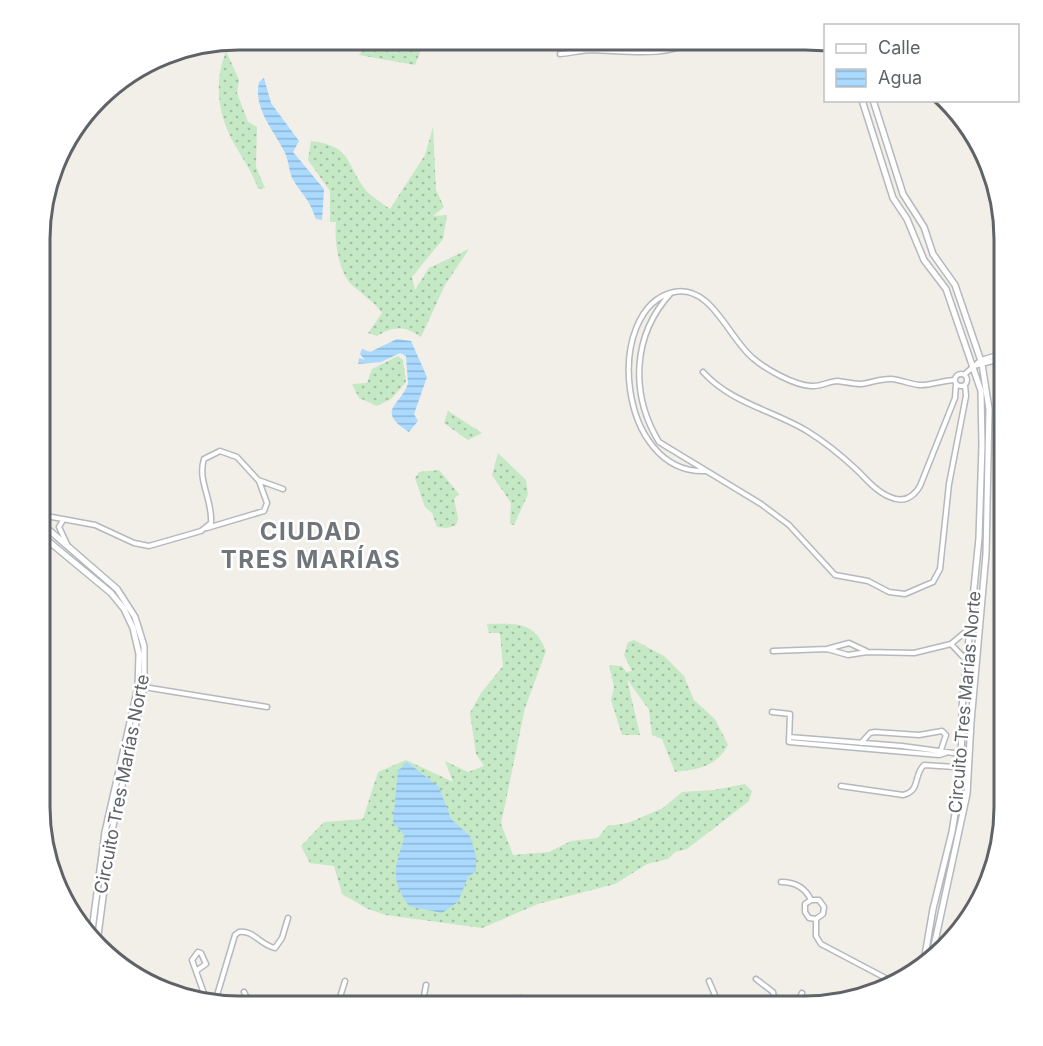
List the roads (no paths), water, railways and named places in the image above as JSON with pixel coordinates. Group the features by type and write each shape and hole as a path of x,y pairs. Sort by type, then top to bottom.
{"street":[{"path":"560,54 590,50 669,50"},
{"name":"Circuito Tres Marías Norte","path":"863,102 893,198 907,219 924,260 946,289 981,391 983,417 979,538 961,777 952,832 933,909 926,952"},
{"name":"Circuito Tres Marías Norte","path":"874,102 903,194 924,227 933,254 955,285 982,362 990,434 986,554 971,722 969,773 963,820 935,944"},
{"path":"671,293 663,302 643,340 638,370 639,387 650,427 659,442 789,525 836,575 868,581 889,592 905,594 918,590 933,582 940,569 949,484 968,377 964,374"},
{"path":"707,471 689,472 659,455 640,426 630,394 628,378 633,338 653,302 662,295 691,293 706,301 753,359 789,379 810,386 835,381 860,384 893,379 921,385 956,382 965,385"},
{"path":"703,372 717,388 806,430 840,455 878,490 898,500 915,495 920,486 955,399 956,382 960,373 964,374 973,366 993,358"},
{"path":"982,362 993,360"},
{"path":"50,517 95,525 134,543 149,546 264,511 267,503 258,480 245,464 228,453 220,451 204,459 201,476 212,512 211,523 207,528"},
{"path":"258,480 283,489"},
{"path":"63,520 59,526 60,532 69,547"},
{"name":"Circuito Tres Marías Norte","path":"50,531 117,589 135,617 140,646 144,687 108,833 98,933"},
{"name":"Circuito Tres Marías Norte","path":"50,542 111,593 124,609 140,646 138,687 108,833 93,927"},
{"path":"827,649 848,655 867,652 914,653 951,644 971,627"},
{"path":"774,651 827,649 849,644 867,652"},
{"path":"951,644 968,662"},
{"path":"144,687 267,707"},
{"path":"772,712 790,714 789,742 939,755 961,754"},
{"path":"856,749 870,733 919,735 942,731 946,735 941,750"},
{"path":"789,737 941,750 946,753"},
{"path":"841,786 903,795 911,793 916,787 920,769 924,765 955,767 961,762"},
{"path":"955,767 961,777"},
{"path":"781,882 791,882 800,887 811,900"},
{"path":"811,900 819,900 824,907 823,914 816,919 809,918 805,912 805,904 811,900"},
{"path":"219,995 238,932 250,932 267,946 275,948 282,938 288,918"},
{"path":"816,919 816,936 821,944 885,978"},
{"path":"196,971 206,964 201,953 198,952 192,960 196,971 205,993"},
{"path":"756,979 773,992 774,996"},
{"path":"340,996 345,981"},
{"path":"709,981 715,996"},
{"path":"424,996 426,985"},
{"path":"244,992 246,996"}],"water":[{"path":"264,78 271,103 299,141 293,152 324,189 322,220 316,219 308,201 292,178 286,155 262,111 258,92 259,82"},
{"path":"397,339 411,341 427,377 414,414 418,421 409,432 393,418 392,413 408,383 406,356 400,353 381,362 358,364 359,358 365,360 360,354 362,349 370,352"},
{"path":"407,762 439,787 451,819 470,836 476,856 476,871 468,877 458,902 442,913 409,906 396,880 397,864 405,836 393,822 398,771"}],"district":[{"name":"CIUDAD TRES MARÍAS","path":"311,546"}]}
